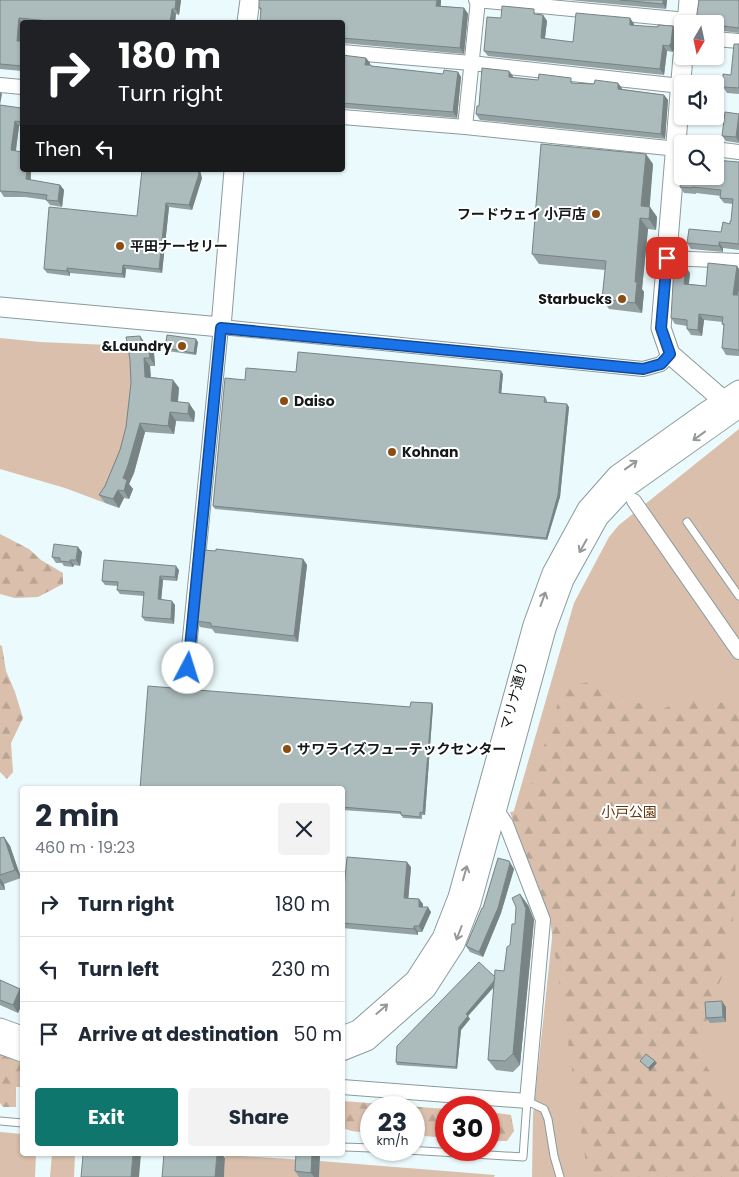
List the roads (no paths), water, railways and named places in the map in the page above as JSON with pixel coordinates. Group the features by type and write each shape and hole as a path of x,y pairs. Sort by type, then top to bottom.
{"street":[{"path":"247,20 250,0"},
{"path":"465,127 477,0 674,21"},
{"path":"688,15 689,0"},
{"path":"724,40 739,41"},
{"path":"345,52 472,63 674,85"},
{"path":"0,85 20,87"},
{"path":"345,118 465,127 674,148"},
{"path":"724,150 739,152"},
{"path":"188,668 221,328 234,172"},
{"path":"676,185 661,328 670,354 734,408"},
{"path":"667,258 739,261"},
{"path":"0,308 643,369 661,364 670,354"},
{"name":"マリナ通り","path":"345,1050 367,1041 426,989 455,944 471,903 546,629 564,580 599,517 626,488 734,408 739,390"},
{"name":"マリナ通り","path":"345,1035 358,1030 415,980 442,938 458,897 533,626 552,573 587,509 617,475 734,408"},
{"path":"634,501 739,652"},
{"path":"345,1087 527,1101 543,920 506,824 496,809"},
{"path":"0,1028 20,1035"},
{"path":"0,1044 20,1051"}],"lane":[{"path":"687,522 739,596"},
{"path":"425,1151 523,1157 527,1101 544,1109 560,1177"},
{"path":"0,1121 20,1123"},
{"path":"345,1147 360,1148"}],"place":[{"name":"フードウェイ 小戸店","path":"596,214"},
{"name":"平田ナーセリー","path":"120,246"},
{"name":"Starbucks","path":"622,299"},
{"name":"&Laundry","path":"182,346"},
{"name":"Daiso","path":"284,401"},
{"name":"Kohnan","path":"392,452"},
{"name":"サワライズフューテックセンター","path":"287,749"}],"park label":[{"name":"小戸公園","path":"629,812"}]}
